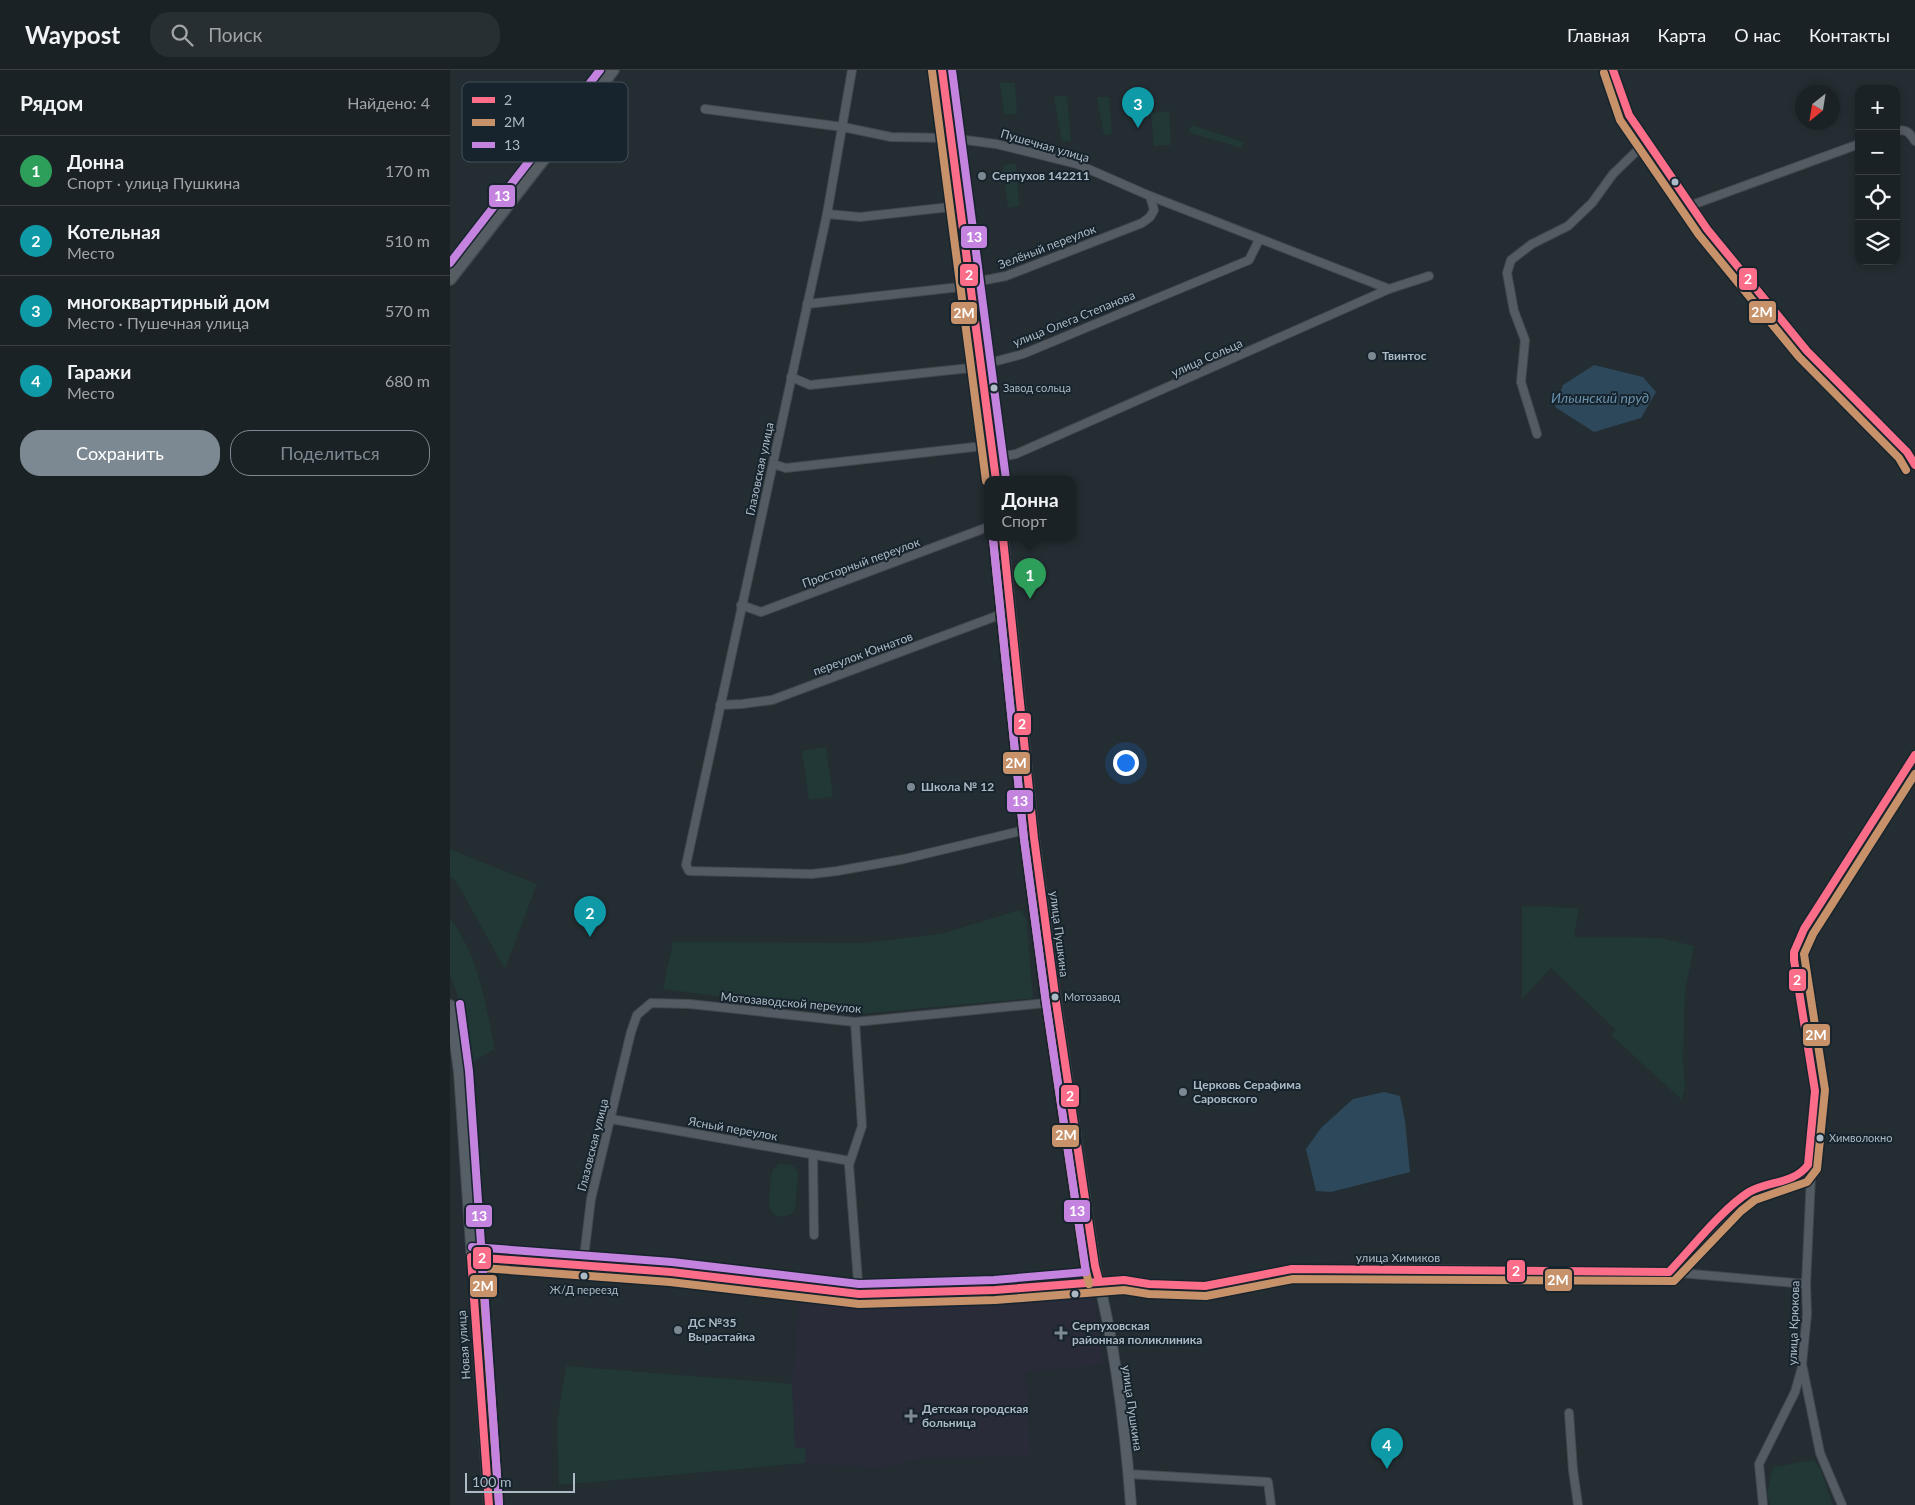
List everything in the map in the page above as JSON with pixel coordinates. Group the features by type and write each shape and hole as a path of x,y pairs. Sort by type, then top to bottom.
{"main road":[{"path":"604,82 613,70"},
{"path":"450,280 542,162"}],"street":[{"name":"Глазовская улица","path":"852,70 826,214 686,865 689,871 812,874 904,859 1033,833"},
{"path":"942,70 995,476"},
{"path":"1613,70 1630,115 1707,229 1783,324 1807,351 1907,452 1915,465"},
{"name":"Пушечная улица","path":"705,109 843,127 891,137 950,138 996,144 1076,164 1259,240 1389,289"},
{"path":"1898,130 1908,131 1915,141"},
{"path":"1537,434 1521,382 1525,340 1514,311 1508,273 1511,260 1532,244 1568,226 1592,203 1613,174 1647,140"},
{"path":"1692,205 1855,145"},
{"name":"Зелёный переулок","path":"807,304 960,287 970,283 1006,276 1142,223 1150,217 1154,210 1150,196"},
{"path":"826,214 860,217 950,207 959,203"},
{"name":"улица Олега Степанова","path":"791,377 810,385 970,368 1023,354 1249,260 1259,240"},
{"name":"улица Сольца","path":"993,458 1016,454 1389,289 1429,276"},
{"path":"772,464 786,468 992,445"},
{"name":"Просторный переулок","path":"741,605 761,612 984,529"},
{"path":"1003,541 1033,833"},
{"name":"переулок Юннатов","path":"720,705 772,700 1002,614 1010,608"},
{"name":"улица Крюкова","path":"1842,1505 1820,1453 1802,1364 1807,1314 1806,1284 1811,1176 1808,1166 1815,1091 1794,970 1794,952 1804,929 1915,755"},
{"name":"улица Пушкина","path":"1033,833 1094,1266 1103,1296 1120,1402 1131,1505"},
{"name":"Мотозаводской переулок","path":"631,1032 637,1015 651,1003 690,1004 855,1022 1056,1002"},
{"name":"Новая улица","path":"450,1005 459,1072 489,1505"},
{"path":"855,1022 862,1126 849,1165 859,1294"},
{"name":"Глазовская улица","path":"583,1265 591,1199 631,1032"},
{"name":"Ясный переулок","path":"611,1119 850,1161"},
{"path":"813,1155 814,1235"},
{"path":"1669,1272 1734,1202 1751,1191 1802,1173 1808,1166"},
{"name":"улица Химиков","path":"471,1258 670,1272 859,1294 995,1290 1124,1280 1150,1284 1205,1286 1292,1269 1418,1268 1669,1272 1806,1284"},
{"path":"1763,1505 1759,1464 1795,1392 1802,1364"},
{"path":"1569,1413 1572,1470 1578,1505"},
{"path":"1128,1474 1268,1482 1271,1505"}],"shaded area":[{"name":"Детская городская больница","path":"1094,1297 1104,1365 1026,1372 1031,1456 922,1458 880,1468 805,1463 806,1448 795,1448 792,1384 799,1301 859,1305"}],"green space":[{"path":"1000,83 1015,83 1017,114 1004,114"},
{"path":"1054,96 1067,96 1071,141 1062,142"},
{"path":"1097,97 1109,97 1112,134 1104,135"},
{"path":"1169,111 1171,145 1154,146 1151,113"},
{"path":"1192,125 1244,142 1242,148 1188,132"},
{"path":"1016,163 1019,206 1008,208 1003,165"},
{"path":"826,747 833,796 809,800 802,751"},
{"path":"450,849 537,884 505,969 457,883 450,877"},
{"path":"1522,906 1579,908 1574,937 1661,938 1694,946 1685,991 1683,1059 1685,1086 1682,1100 1611,1035 1616,1030 1551,968 1522,999"},
{"path":"1020,910 1026,917 1033,998 859,1014 663,989 673,942 864,943 940,934"},
{"path":"450,918 468,948 480,980 495,1049 466,1066 463,1026 458,996 450,976"},
{"path":"779,1164 792,1165 796,1168 798,1174 795,1208 792,1214 782,1216 775,1215 771,1210 769,1195 772,1171"},
{"path":"566,1366 792,1384 795,1448 806,1448 805,1463 559,1485 557,1424"},
{"path":"1814,1460 1820,1468 1833,1505 1770,1505 1767,1495 1773,1467"}],"water":[{"name":"Ильинский пруд","path":"1594,365 1643,377 1656,392 1641,418 1594,432 1555,407 1563,385"},
{"path":"1384,1092 1400,1096 1405,1121 1410,1172 1331,1192 1316,1191 1306,1149 1321,1128 1353,1099"}],"transit line":[{"name":"13","path":"591,82 600,70"},
{"name":"2","path":"942,70 995,476"},
{"name":"13","path":"952,70 1006,476"},
{"name":"2","path":"1613,70 1629,115 1707,229 1807,351 1907,452 1915,465"},
{"name":"2М","path":"932,71 985,476"},
{"name":"2М","path":"1604,73 1620,120 1699,235 1799,357 1899,458 1906,470"},
{"name":"13","path":"450,263 528,162"},
{"name":"2М","path":"993,541 1024,839 1046,1003 1089,1284"},
{"name":"13","path":"472,1247 672,1262 859,1284 994,1280 1086,1272 1024,839 993,541"},
{"name":"2","path":"1003,541 1034,838 1056,1002 1095,1266 1099,1281"},
{"name":"2","path":"489,1505 471,1257 671,1272 859,1294 995,1290 1124,1280 1149,1284 1205,1286 1292,1269 1669,1272 1718,1218 1739,1199 1756,1188 1796,1176 1808,1165 1815,1091 1794,952 1804,929 1915,755"},
{"name":"2М","path":"499,1504 482,1268 670,1282 859,1304 995,1300 1124,1290 1149,1294 1206,1296 1293,1279 1674,1281 1741,1211 1755,1200 1807,1182 1817,1169 1825,1090 1804,954 1813,934 1915,774"},
{"name":"13","path":"460,1004 469,1071 499,1504"}],"place":[{"name":"многоквартирный дом","path":"1138,128"},
{"name":"Серпухов 142211","path":"982,176"},
{"name":"Твинтос","path":"1372,356"},
{"name":"Завод сольца","path":"994,388"},
{"name":"Донна","path":"1030,599"},
{"name":"Школа № 12","path":"911,787"},
{"name":"Котельная","path":"590,937"},
{"name":"Мотозавод","path":"1055,997"},
{"name":"Церковь Серафима Саровского","path":"1183,1092"},
{"name":"Химволокно","path":"1820,1138"},
{"name":"Ж/Д переезд","path":"584,1276"},
{"name":"ДС №35 Вырастайка","path":"678,1330"},
{"name":"Серпуховская районная поликлиника","path":"1061,1333"},
{"name":"Детская городская больница","path":"911,1416"},
{"name":"Гаражи","path":"1387,1469"}]}
